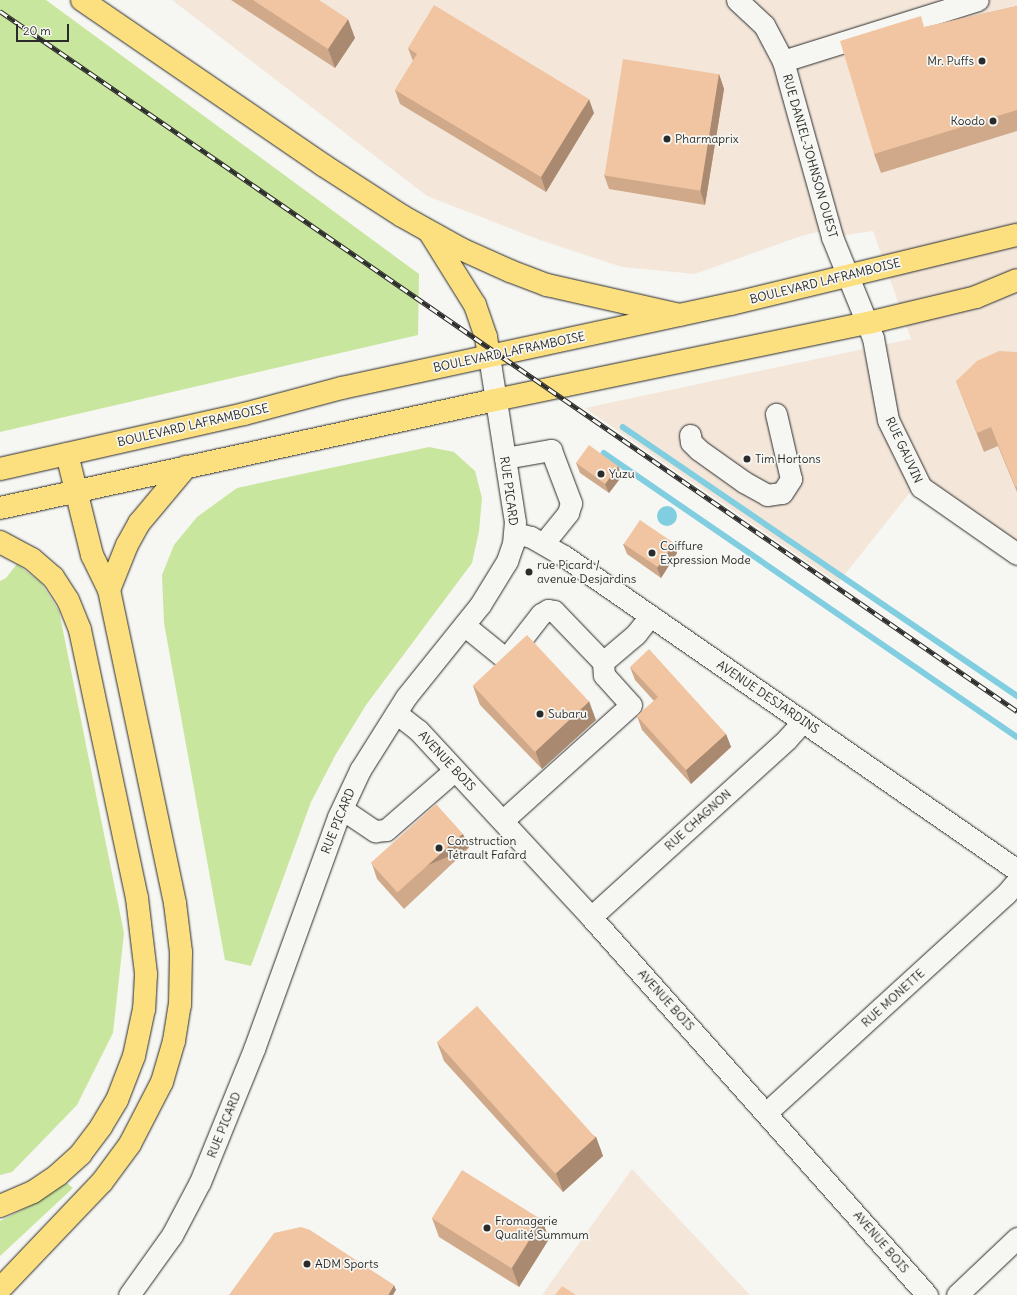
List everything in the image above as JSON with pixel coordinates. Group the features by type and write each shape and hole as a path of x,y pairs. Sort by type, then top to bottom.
{"main road":[{"path":"82,0 322,165 428,230 485,261 535,281 575,293 680,315"},
{"path":"428,230 475,305 484,331 489,356"},
{"name":"BOULEVARD LAFRAMBOISE","path":"0,469 244,414 342,388 680,315 1017,235"},
{"path":"0,508 495,400 868,323 976,297 1017,280"},
{"path":"0,1289 102,1182 130,1144 159,1089 176,1029 182,962 176,911 109,590 92,555 67,454"},
{"path":"109,590 127,545 140,522 186,467"},
{"path":"0,542 32,559 53,577 68,600 80,630 139,904 146,974 142,1025 134,1056 117,1100 101,1127 81,1154 58,1175 33,1192 0,1206"}],"street":[{"name":"RUE DANIEL-JOHNSON OUEST","path":"738,0 764,25 783,61 832,237 868,323"},
{"path":"783,61 978,0"},
{"name":"RUE GAUVIN","path":"868,323 884,390 888,420 922,487 1017,554"},
{"name":"RUE PICARD","path":"129,1295 172,1235 200,1182 254,1049 342,809 368,755 396,713 499,577 515,533 514,507 495,400 489,356"},
{"path":"690,435 691,442 699,450 744,482 767,495 782,493 791,480 776,414"},
{"path":"505,458 551,450 571,503 568,513 544,544"},
{"name":"AVENUE DESJARDINS","path":"515,533 544,544 803,721 1017,870"},
{"path":"464,625 506,659 541,614 552,610 604,662 604,675 631,705 502,821"},
{"path":"604,662 633,636 650,616"},
{"name":"AVENUE BOIS","path":"396,713 409,721 591,917 767,1112 927,1295"},
{"name":"RUE CHAGNON","path":"591,917 787,739 803,721"},
{"path":"342,809 375,831 386,830 455,770"},
{"name":"RUE MONETTE","path":"767,1112 1006,894 1017,881"},
{"path":"957,1295 1017,1238"}],"shaded area":[{"path":"172,0 1017,0 1017,554 916,485 838,583 585,408 911,339 873,231 832,237 830,229 798,237 695,274 622,267 540,240 427,196"},
{"path":"632,1169 750,1295 542,1295"}],"green space":[{"path":"0,0 46,0 419,274 418,335 0,432"},
{"path":"429,447 454,452 475,471 482,498 479,531 472,563 366,705 336,754 311,802 251,966 225,960 164,623 162,575 174,545 197,517 237,488"},
{"path":"17,564 41,583 59,611 124,933 113,1033 77,1105 12,1172 0,1175 0,581 6,578"},
{"path":"67,1183 73,1188 0,1256 0,1221 34,1204"}],"water":[{"path":"667,506 674,509 677,516 674,523 667,526 660,523 657,516 660,509"}],"building":[{"path":"253,0 319,0 348,19 328,49"},
{"path":"434,5 589,99 541,177 395,90 417,54 408,48"},
{"path":"1017,6 1017,110 874,154 840,41 921,16 924,27"},
{"name":"Pharmaprix","path":"623,59 719,74 700,191 605,176"},
{"path":"999,351 1017,352 1017,487 1015,486 991,427 977,433 956,381 977,361"},
{"path":"589,445 618,466 605,484 576,463"},
{"name":"Coiffure Expression Mode","path":"640,520 674,543 658,567 624,544"},
{"name":"Subaru","path":"527,635 589,702 535,752 473,685"},
{"path":"649,649 726,734 686,770 637,716 658,697 630,667"},
{"path":"436,804 463,834 397,893 371,863"},
{"path":"477,1006 595,1138 555,1174 437,1042"},
{"path":"462,1170 542,1220 512,1268 432,1218"},
{"name":"ADM Sports","path":"301,1227 310,1230 394,1285 388,1295 229,1295 274,1233"},
{"path":"562,1286 576,1295 555,1295"}],"waterway":[{"path":"623,427 1017,696"},
{"path":"604,453 1017,737"}],"railway":[{"path":"0,11 1017,711"}],"place":[{"name":"Mr. Puffs","path":"982,61"},
{"name":"Koodo","path":"993,121"},
{"name":"Pharmaprix","path":"667,139"},
{"name":"Tim Hortons","path":"747,459"},
{"name":"Yuzu","path":"601,474"},
{"name":"Coiffure Expression Mode","path":"652,553"},
{"name":"rue Picard / avenue Desjardins","path":"529,572"},
{"name":"Subaru","path":"540,714"},
{"name":"Construction Tétrault Fafard","path":"439,848"},
{"name":"Fromagerie Qualité Summum","path":"487,1228"},
{"name":"ADM Sports","path":"307,1264"}]}
